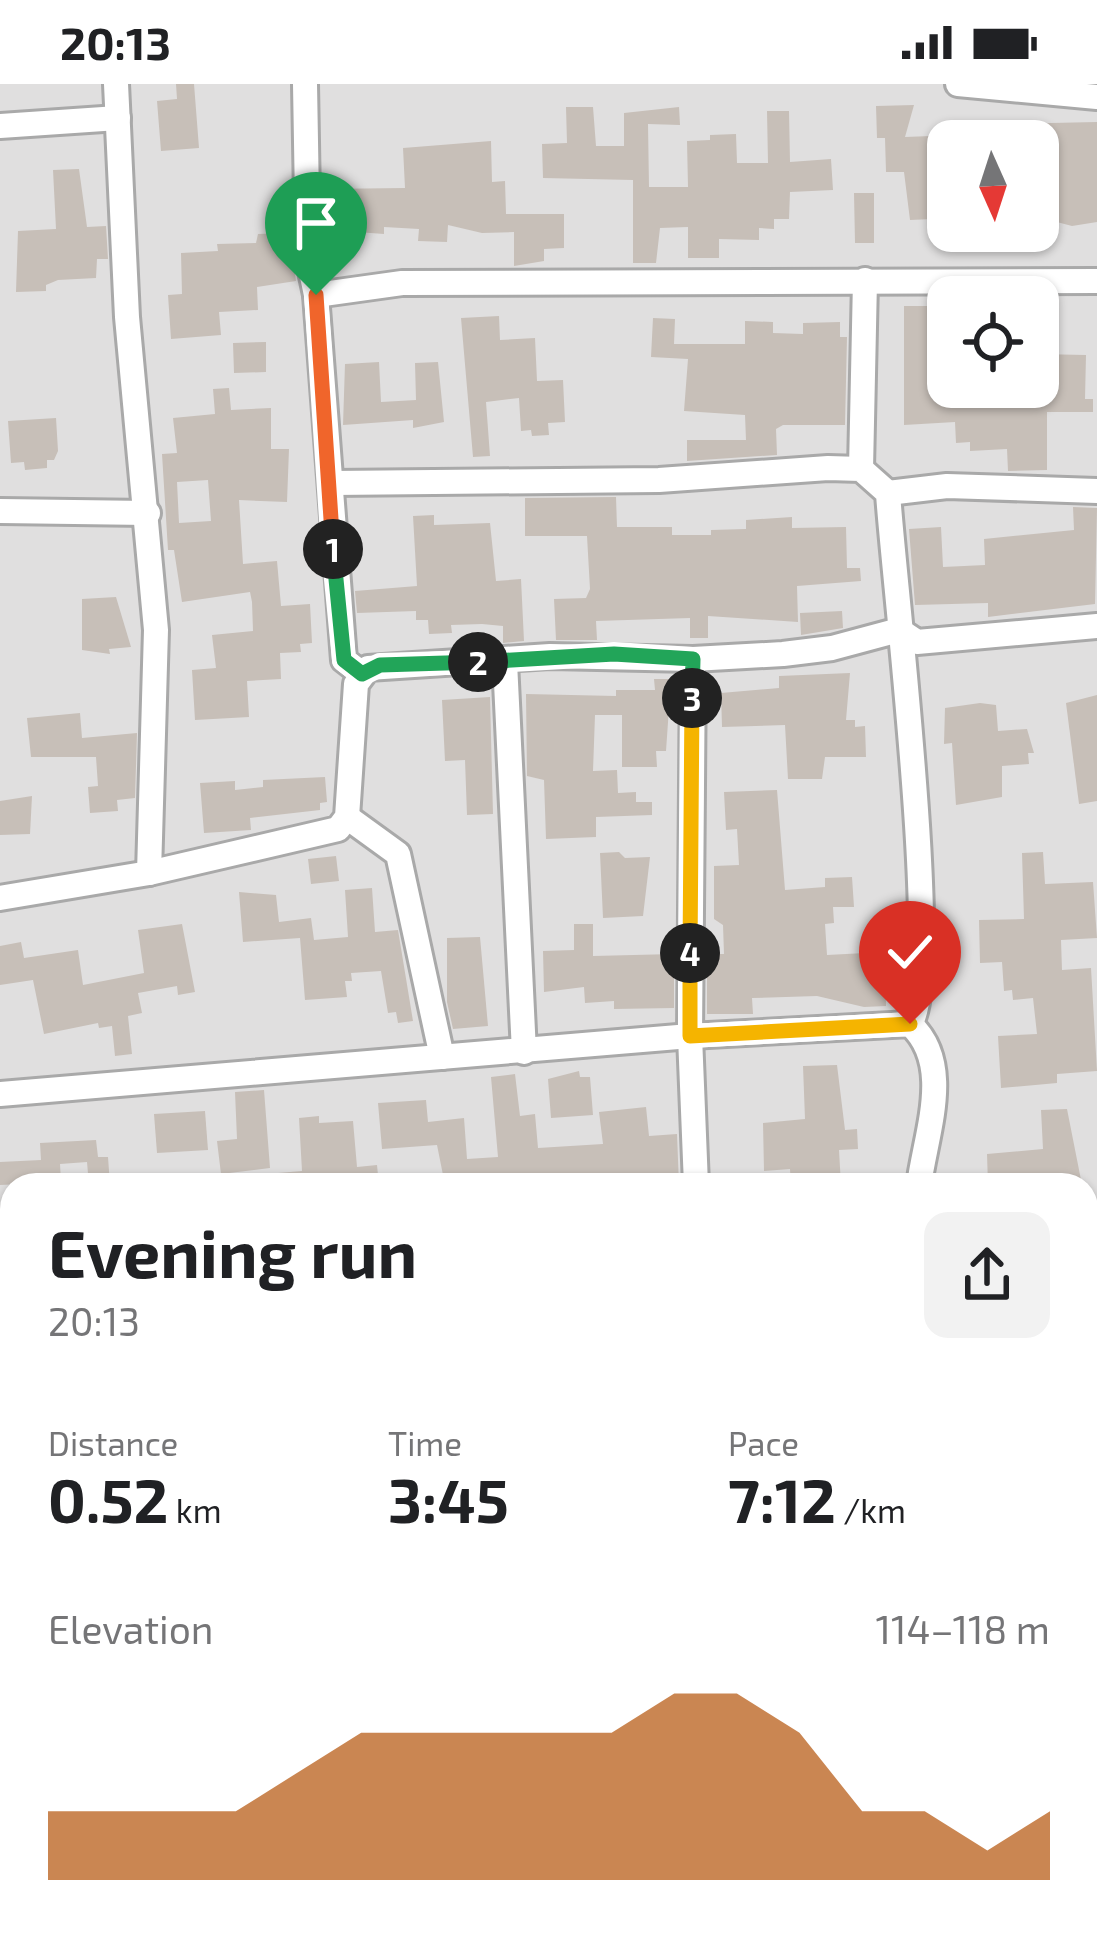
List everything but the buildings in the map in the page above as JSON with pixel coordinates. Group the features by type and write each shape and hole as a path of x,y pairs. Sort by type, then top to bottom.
{"street":[{"path":"116,84 134,414 157,630 149,874"},
{"path":"305,84 308,257 316,295 332,483 333,571 344,660 362,674"},
{"path":"958,84 1097,97"},
{"path":"0,126 118,118"},
{"path":"862,469 865,280"},
{"path":"316,295 402,283 1097,280"},
{"path":"332,483 659,480 862,469 888,493 909,701 921,988 919,1011 910,1024"},
{"path":"888,493 947,486 1097,491"},
{"path":"0,512 148,514"},
{"path":"0,898 149,874 329,833 347,818 353,700 362,674 380,665 592,655 693,659 832,648 899,630 917,642 1097,626"},
{"path":"693,659 690,1036 696,1173"},
{"path":"505,662 524,1052"},
{"path":"347,818 398,854 442,1057"},
{"path":"0,1094 690,1036 910,1024 927,1039 937,1078 922,1173"}],"shaded area":[{"path":"0,84 1097,84 1097,1173 0,1173"}],"route":[{"path":"316,295 332,483 333,571 344,660 362,674 380,665 505,662 550,656 693,659 690,1036 910,1024"}]}
